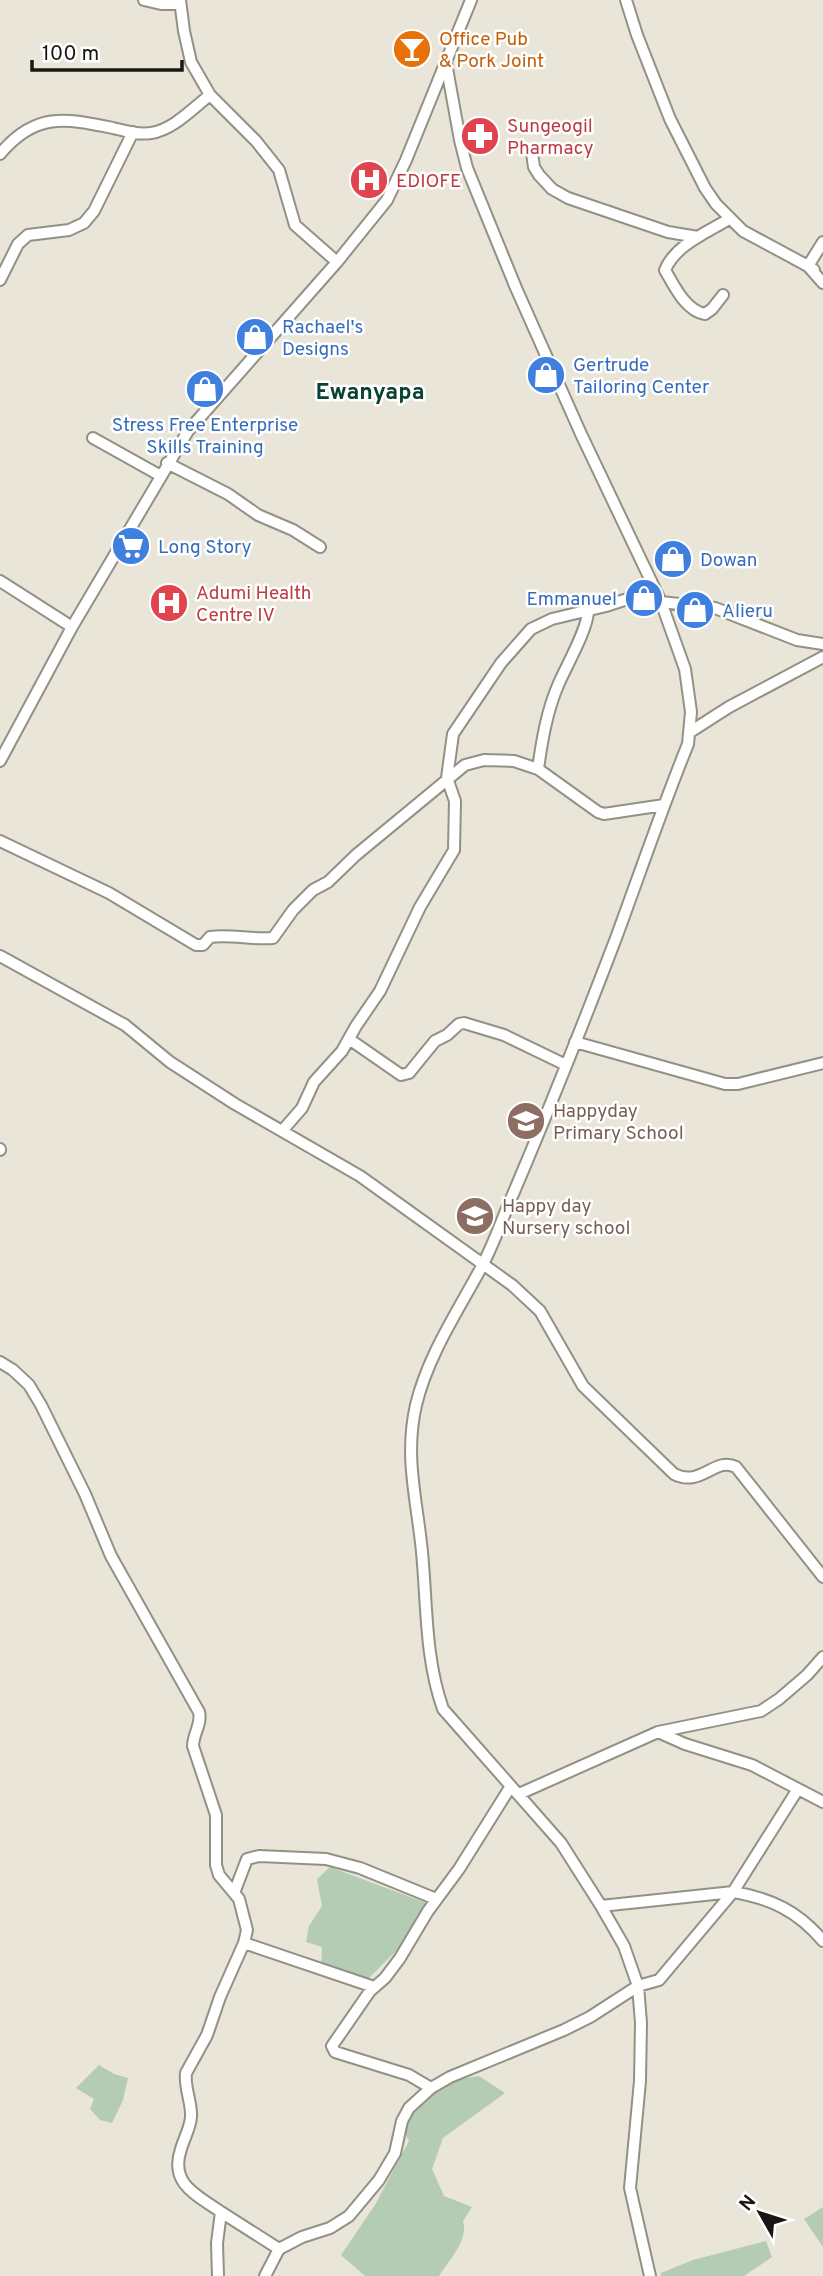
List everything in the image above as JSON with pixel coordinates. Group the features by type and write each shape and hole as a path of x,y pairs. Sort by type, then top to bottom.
{"street":[{"path":"144,0 161,4 180,2 191,62 210,95 256,141 279,170 295,225 337,262"},
{"path":"0,761 72,626 167,463 201,414 337,262 387,200 471,0"},
{"path":"625,0 636,35 681,143 705,188 729,219 757,240 823,274"},
{"path":"446,63 467,168 570,412 661,602 685,668 690,691 688,744 566,1065 483,1264 429,1366 416,1405 410,1451 434,1683 443,1709 561,1843 624,1946 638,1986 641,2022 640,2081 630,2188 650,2276"},
{"path":"0,154 27,128 62,120 151,133 169,126 210,95"},
{"path":"0,280 13,251 28,234 69,230 84,223 94,211 133,132"},
{"path":"531,153 539,176 552,189 569,198 667,232 698,236"},
{"path":"723,295 705,314 697,313 685,302 665,270 668,263 698,236 729,219"},
{"path":"808,266 823,242"},
{"path":"808,266 823,283"},
{"path":"93,438 161,476"},
{"path":"167,463 228,494 258,515 293,530 320,547"},
{"path":"0,581 72,626"},
{"path":"282,1131 302,1108 314,1082 342,1051 380,991 420,907 454,850 456,801 447,778 453,734 501,663 531,629 552,619 655,590"},
{"path":"661,602 715,608 797,640 823,644"},
{"path":"538,769 542,738 558,685 587,624 588,611"},
{"path":"690,732 729,707 823,657"},
{"path":"0,841 109,893 196,945 203,944 210,937 218,936 256,940 273,938 293,910 313,890 328,882 356,855 465,765 484,760 514,761 538,769 598,813 610,814 663,805"},
{"path":"0,956 125,1025 170,1062 235,1104 360,1176 512,1285 540,1311 583,1386 674,1474 683,1479 693,1479 723,1464 736,1467 823,1577"},
{"path":"349,1039 401,1075 409,1073 435,1041 464,1023 504,1035 566,1065"},
{"path":"575,1042 725,1084 738,1084 823,1063"},
{"path":"0,1362 29,1385 41,1405 99,1524 111,1556 200,1712 201,1718 193,1735 193,1746 216,1815 216,1865 219,1875 239,1899 247,1930 207,2035 186,2073 191,2117 179,2155 179,2176 183,2185 279,2249"},
{"path":"431,2088 409,2075 333,2050 332,2046 374,1987 400,1958 436,1899 515,1790 658,1732 761,1711 807,1675 823,1657"},
{"path":"658,1732 685,1744 752,1765 823,1802"},
{"path":"264,2276 279,2249 302,2237 330,2228 349,2217 379,2180 396,2153 402,2121 409,2108 431,2088 450,2077 475,2069 564,2030 590,2017 638,1986 659,1979 733,1892 798,1789"},
{"path":"234,1893 247,1859 259,1856 326,1859 360,1868 436,1899"},
{"path":"601,1906 733,1892 762,1898 781,1906 823,1941"},
{"path":"244,1943 374,1987"},
{"path":"218,2276 216,2263 221,2212"}],"green space":[{"path":"330,1867 429,1904 396,1951 366,1981 321,1969 322,1947 306,1942 309,1926 322,1906 317,1879"},
{"path":"99,2065 128,2078 123,2100 112,2123 100,2120 90,2109 94,2099 76,2088"},
{"path":"479,2076 505,2093 443,2138 432,2169 444,2196 472,2207 463,2221 461,2243 439,2276 365,2276 341,2255 375,2205 409,2141 402,2127 412,2107 454,2080"},
{"path":"823,2207 823,2247 804,2219"},
{"path":"766,2241 772,2257 744,2276 661,2276 661,2273 693,2260"}],"place":[{"name":"Office Pub & Pork Joint","path":"412,49"},
{"name":"Sungeogil Pharmacy","path":"480,136"},
{"name":"EDIOFE","path":"369,180"},
{"name":"Rachael's Designs","path":"255,337"},
{"name":"Gertrude Tailoring Center","path":"546,375"},
{"name":"Stress Free Enterprise Skills Training","path":"205,389"},
{"name":"Long Story","path":"131,546"},
{"name":"Dowan","path":"673,559"},
{"name":"Emmanuel","path":"644,598"},
{"name":"Adumi Health Centre IV","path":"169,603"},
{"name":"Alieru","path":"695,610"},
{"name":"Happyday Primary School","path":"526,1121"},
{"name":"Happy day Nursery school","path":"475,1216"}],"district":[{"name":"Ewanyapa","path":"370,391"}]}
